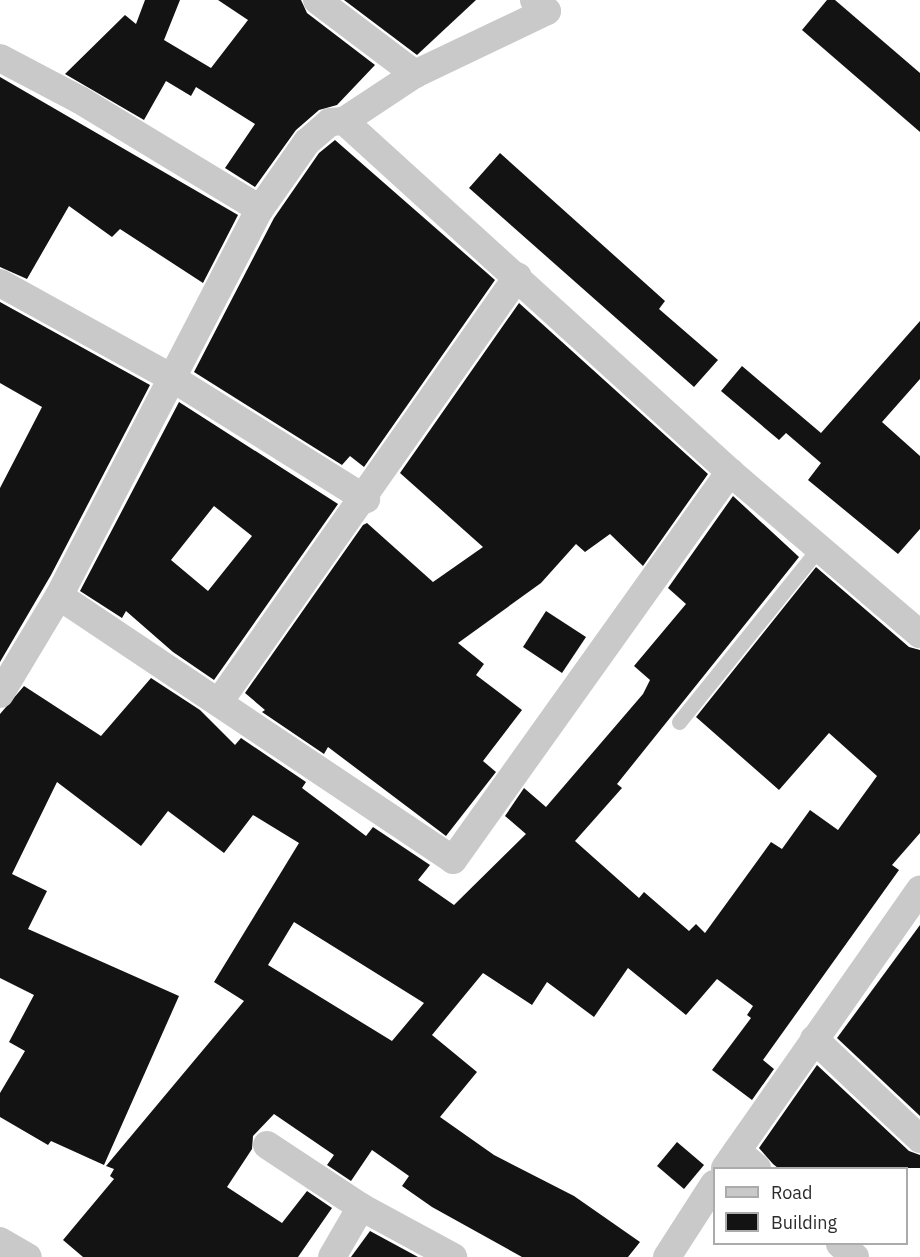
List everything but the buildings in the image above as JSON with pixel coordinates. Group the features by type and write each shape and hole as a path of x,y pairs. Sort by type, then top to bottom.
{"street":[{"path":"317,0 415,74"},
{"path":"0,694 8,666 59,596 260,209 307,142 330,122 344,121 415,74 547,4"},
{"path":"0,58 80,100 260,209"},
{"path":"344,121 518,276 730,472 920,634"},
{"path":"219,702 366,499 518,276"},
{"path":"0,284 172,378 366,499"},
{"path":"59,596 453,860 730,472"},
{"path":"740,1162 814,1040 915,906"},
{"path":"814,1040 920,1139"},
{"path":"267,1145 361,1207 453,1257"},
{"path":"667,1257 713,1187"},
{"path":"332,1257 361,1207"},
{"path":"0,1241 28,1257"},
{"path":"841,1245 855,1257"}],"lane":[{"path":"679,722 819,548"}]}
